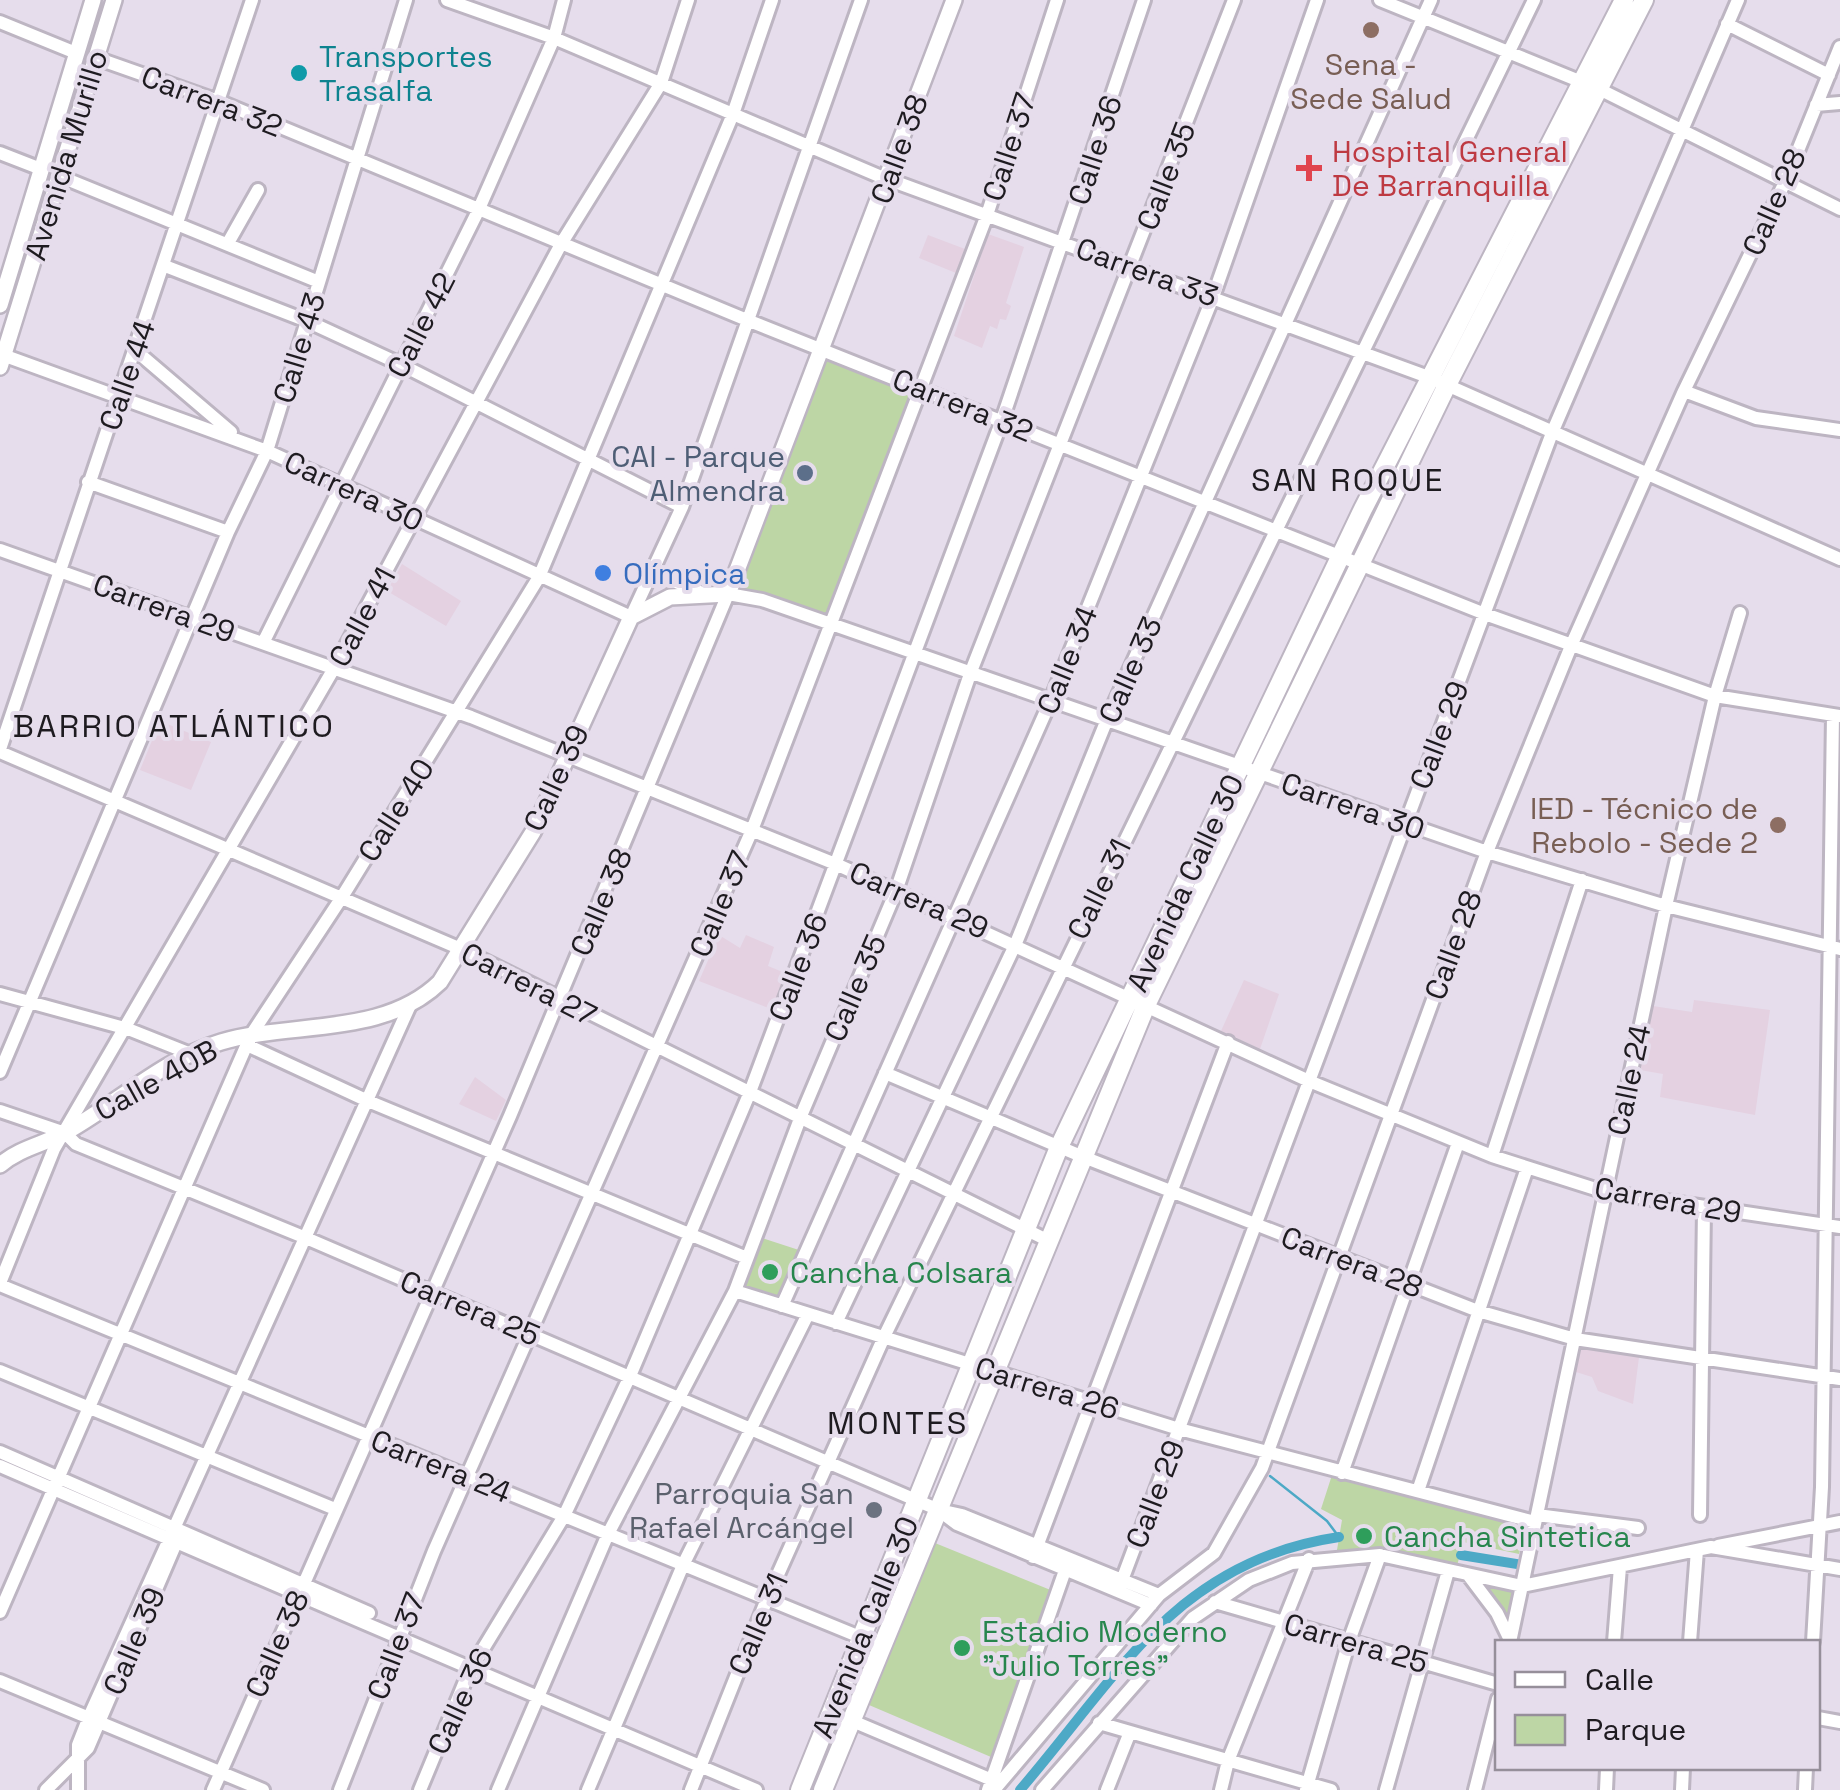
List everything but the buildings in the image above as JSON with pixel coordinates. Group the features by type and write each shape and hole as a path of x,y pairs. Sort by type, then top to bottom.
{"highway":[{"name":"Avenida Calle 30","path":"1591,86 1624,0"},
{"name":"Avenida Calle 30","path":"800,1790 1059,1146 1139,1000 1439,381 1591,86 1644,0"},
{"name":"Avenida Calle 30","path":"823,1790 1082,1156 1139,1000"}],"main road":[{"name":"Avenida Murillo","path":"0,305 92,0"},
{"name":"Avenida Murillo","path":"1,359 114,0"},
{"name":"Calle 38","path":"728,594 890,179 954,0"},
{"name":"Carrera 30","path":"631,617 656,602 702,593 728,594"},
{"name":"Calle 39","path":"410,1006 440,982 533,832 631,617"},
{"name":"Calle 40B","path":"65,1134 191,1054 372,1018 410,1006"},
{"path":"0,1165 23,1149 65,1134"}],"street":[{"name":"Calle 44","path":"0,750 252,0"},
{"name":"Calle 43","path":"0,1072 228,532 267,451 406,0"},
{"name":"Carrera 33","path":"447,0 554,38 890,179 1439,381 1840,560"},
{"name":"Calle 42","path":"263,643 478,211 554,38 564,0"},
{"name":"Calle 41","path":"0,1284 65,1134 333,670 561,244 661,83 688,0"},
{"name":"Calle 40","path":"0,1612 249,1040 342,897 539,576 733,114 772,0"},
{"name":"Calle 39","path":"631,617 682,507 861,0"},
{"name":"Calle 37","path":"340,1790 468,1477 752,830 987,215 1057,0"},
{"name":"Calle 36","path":"420,1790 469,1672 564,1516 630,1376 750,1092 1002,420 1144,0"},
{"name":"Calle 35","path":"498,1790 608,1534 735,1291 801,1116 896,890 970,674 1057,444 1132,267 1234,0"},
{"name":"Calle 34","path":"782,1306 852,1142 958,918 1050,702 1213,297 1316,0"},
{"path":"1380,0 1591,86 1840,209"},
{"name":"Calle 33","path":"836,1323 905,1169 1016,943 1106,722 1431,0"},
{"name":"Calle 31","path":"691,1790 767,1599 884,1337 1534,0"},
{"name":"Calle 29","path":"1120,1586 1552,433 1680,127 1738,0"},
{"path":"0,22 76,53"},
{"path":"1727,24 1829,75"},
{"name":"Calle 28","path":"991,1787 1155,1600 1214,1553 1268,1454 1487,852 1571,646 1684,390 1786,180 1840,47"},
{"name":"Carrera 32","path":"96,58 218,101 747,320 1485,614 1715,696 1837,716"},
{"path":"1816,105 1840,104"},
{"path":"0,153 41,169"},
{"path":"59,176 319,282"},
{"path":"228,243 258,190"},
{"path":"165,266 307,321 400,364 682,507"},
{"path":"135,350 240,440"},
{"name":"Carrera 30","path":"1,359 120,394 267,451 631,617"},
{"path":"1684,390 1756,418 1840,430"},
{"path":"88,482 228,532"},
{"name":"Carrera 29","path":"0,550 457,712 838,864 1310,1081 1492,1156 1605,1192 1840,1227"},
{"name":"Carrera 30","path":"664,578 702,593"},
{"name":"Carrera 30","path":"728,594 762,600 1487,852 1666,906 1836,948"},
{"name":"Calle 38","path":"213,1790 495,1150 728,594"},
{"name":"Calle 24","path":"1510,1640 1666,906 1715,696 1740,613"},
{"path":"1813,1640 1822,1492 1824,1225 1836,948 1837,716"},
{"name":"Carrera 27","path":"0,750 462,949 657,1050 801,1116 1048,1240"},
{"path":"1492,1156 1582,880"},
{"path":"0,994 128,1030 191,1054"},
{"name":"Calle 39","path":"46,1790 88,1748 94,1719 410,1006"},
{"path":"249,1040 368,1102 495,1150 747,1258"},
{"path":"1035,1552 1228,1042"},
{"name":"Carrera 28","path":"885,1074 1082,1156 1478,1310 1575,1340 1840,1379"},
{"name":"Carrera 25","path":"0,1111 65,1134 76,1144 1155,1600"},
{"path":"1342,1473 1458,1143"},
{"path":"1418,1491 1526,1168"},
{"path":"1700,1515 1704,1208"},
{"name":"Carrera 24","path":"0,1284 882,1646"},
{"name":"Carrera 26","path":"735,1291 1268,1454 1536,1518 1638,1528"},
{"path":"588,1790 683,1565 808,1314"},
{"path":"0,1371 89,1404 335,1509"},
{"path":"0,1452 56,1483"},
{"path":"0,1466 56,1483 177,1531 469,1672 615,1728 756,1790"},
{"path":"1042,1790 1167,1644 1215,1602 1249,1580 1309,1560 1380,1555 1468,1576 1523,1582 1620,1566 1820,1521 1840,1522"},
{"path":"1769,1558 1770,1535"},
{"path":"1704,1548 1840,1569"},
{"path":"1690,1640 1704,1548"},
{"path":"1306,1787 1348,1641 1380,1555"},
{"path":"1220,1790 1309,1560"},
{"path":"850,1720 991,1787 1067,1564"},
{"path":"1614,1640 1620,1566"},
{"path":"1386,1790 1448,1571"},
{"name":"Calle 24","path":"1468,1576 1509,1640"},
{"name":"Carrera 25","path":"1215,1602 1495,1683"},
{"path":"0,1681 263,1790"},
{"path":"1475,1790 1495,1710"},
{"path":"1099,1723 1306,1787 1331,1790"},
{"path":"1107,1790 1130,1732"},
{"path":"77,1757 78,1790"}],"shaded area":[{"path":"988,234 1024,247 1006,303 1011,306 1006,320 1000,319 997,329 990,326 982,348 954,336"},
{"path":"928,235 965,249 956,273 919,258"},
{"path":"402,564 461,601 446,626 387,591"},
{"path":"160,721 211,742 191,790 140,770"},
{"path":"719,935 740,948 746,935 774,947 768,966 790,975 776,1011 699,981"},
{"path":"1244,980 1279,994 1260,1049 1221,1031"},
{"path":"1694,1000 1770,1010 1755,1115 1660,1097 1663,1074 1640,1070 1653,1006 1692,1012"},
{"path":"475,1077 506,1100 496,1121 459,1104"},
{"path":"1579,1348 1639,1357 1633,1404 1598,1391 1592,1377 1576,1372"}],"green space":[{"path":"822,349 923,388 830,626 728,594"},
{"name":"Cancha Colsara","path":"756,1236 805,1252 782,1306 735,1291"},
{"path":"1332,1475 1526,1527 1519,1554 1463,1542 1457,1566 1391,1551 1337,1550 1342,1520 1321,1509"},
{"name":"Estadio Moderno \"Julio Torres\"","path":"935,1543 1053,1591 991,1757 869,1705"},
{"path":"1478,1585 1516,1591 1508,1626"}],"waterway":[{"path":"1270,1476 1327,1521 1339,1537"},
{"path":"1020,1790 1122,1666 1193,1597 1235,1570 1283,1550 1339,1537"},
{"path":"1461,1555 1529,1566"}],"place":[{"name":"Sena - Sede Salud","path":"1371,30"},
{"name":"Transportes Trasalfa","path":"299,73"},
{"name":"Hospital General De Barranquilla","path":"1309,168"},
{"name":"CAI - Parque Almendra","path":"805,473"},
{"name":"Olímpica","path":"603,573"},
{"name":"IED - Técnico de Rebolo - Sede 2","path":"1778,825"},
{"name":"Cancha Colsara","path":"770,1272"},
{"name":"Parroquia San Rafael Arcángel","path":"874,1510"},
{"name":"Cancha Sintetica","path":"1364,1536"},
{"name":"Estadio Moderno \"Julio Torres\"","path":"962,1648"}],"district":[{"name":"SAN ROQUE","path":"1348,480"},
{"name":"BARRIO ATLÁNTICO","path":"174,726"},
{"name":"MONTES","path":"898,1423"}]}
